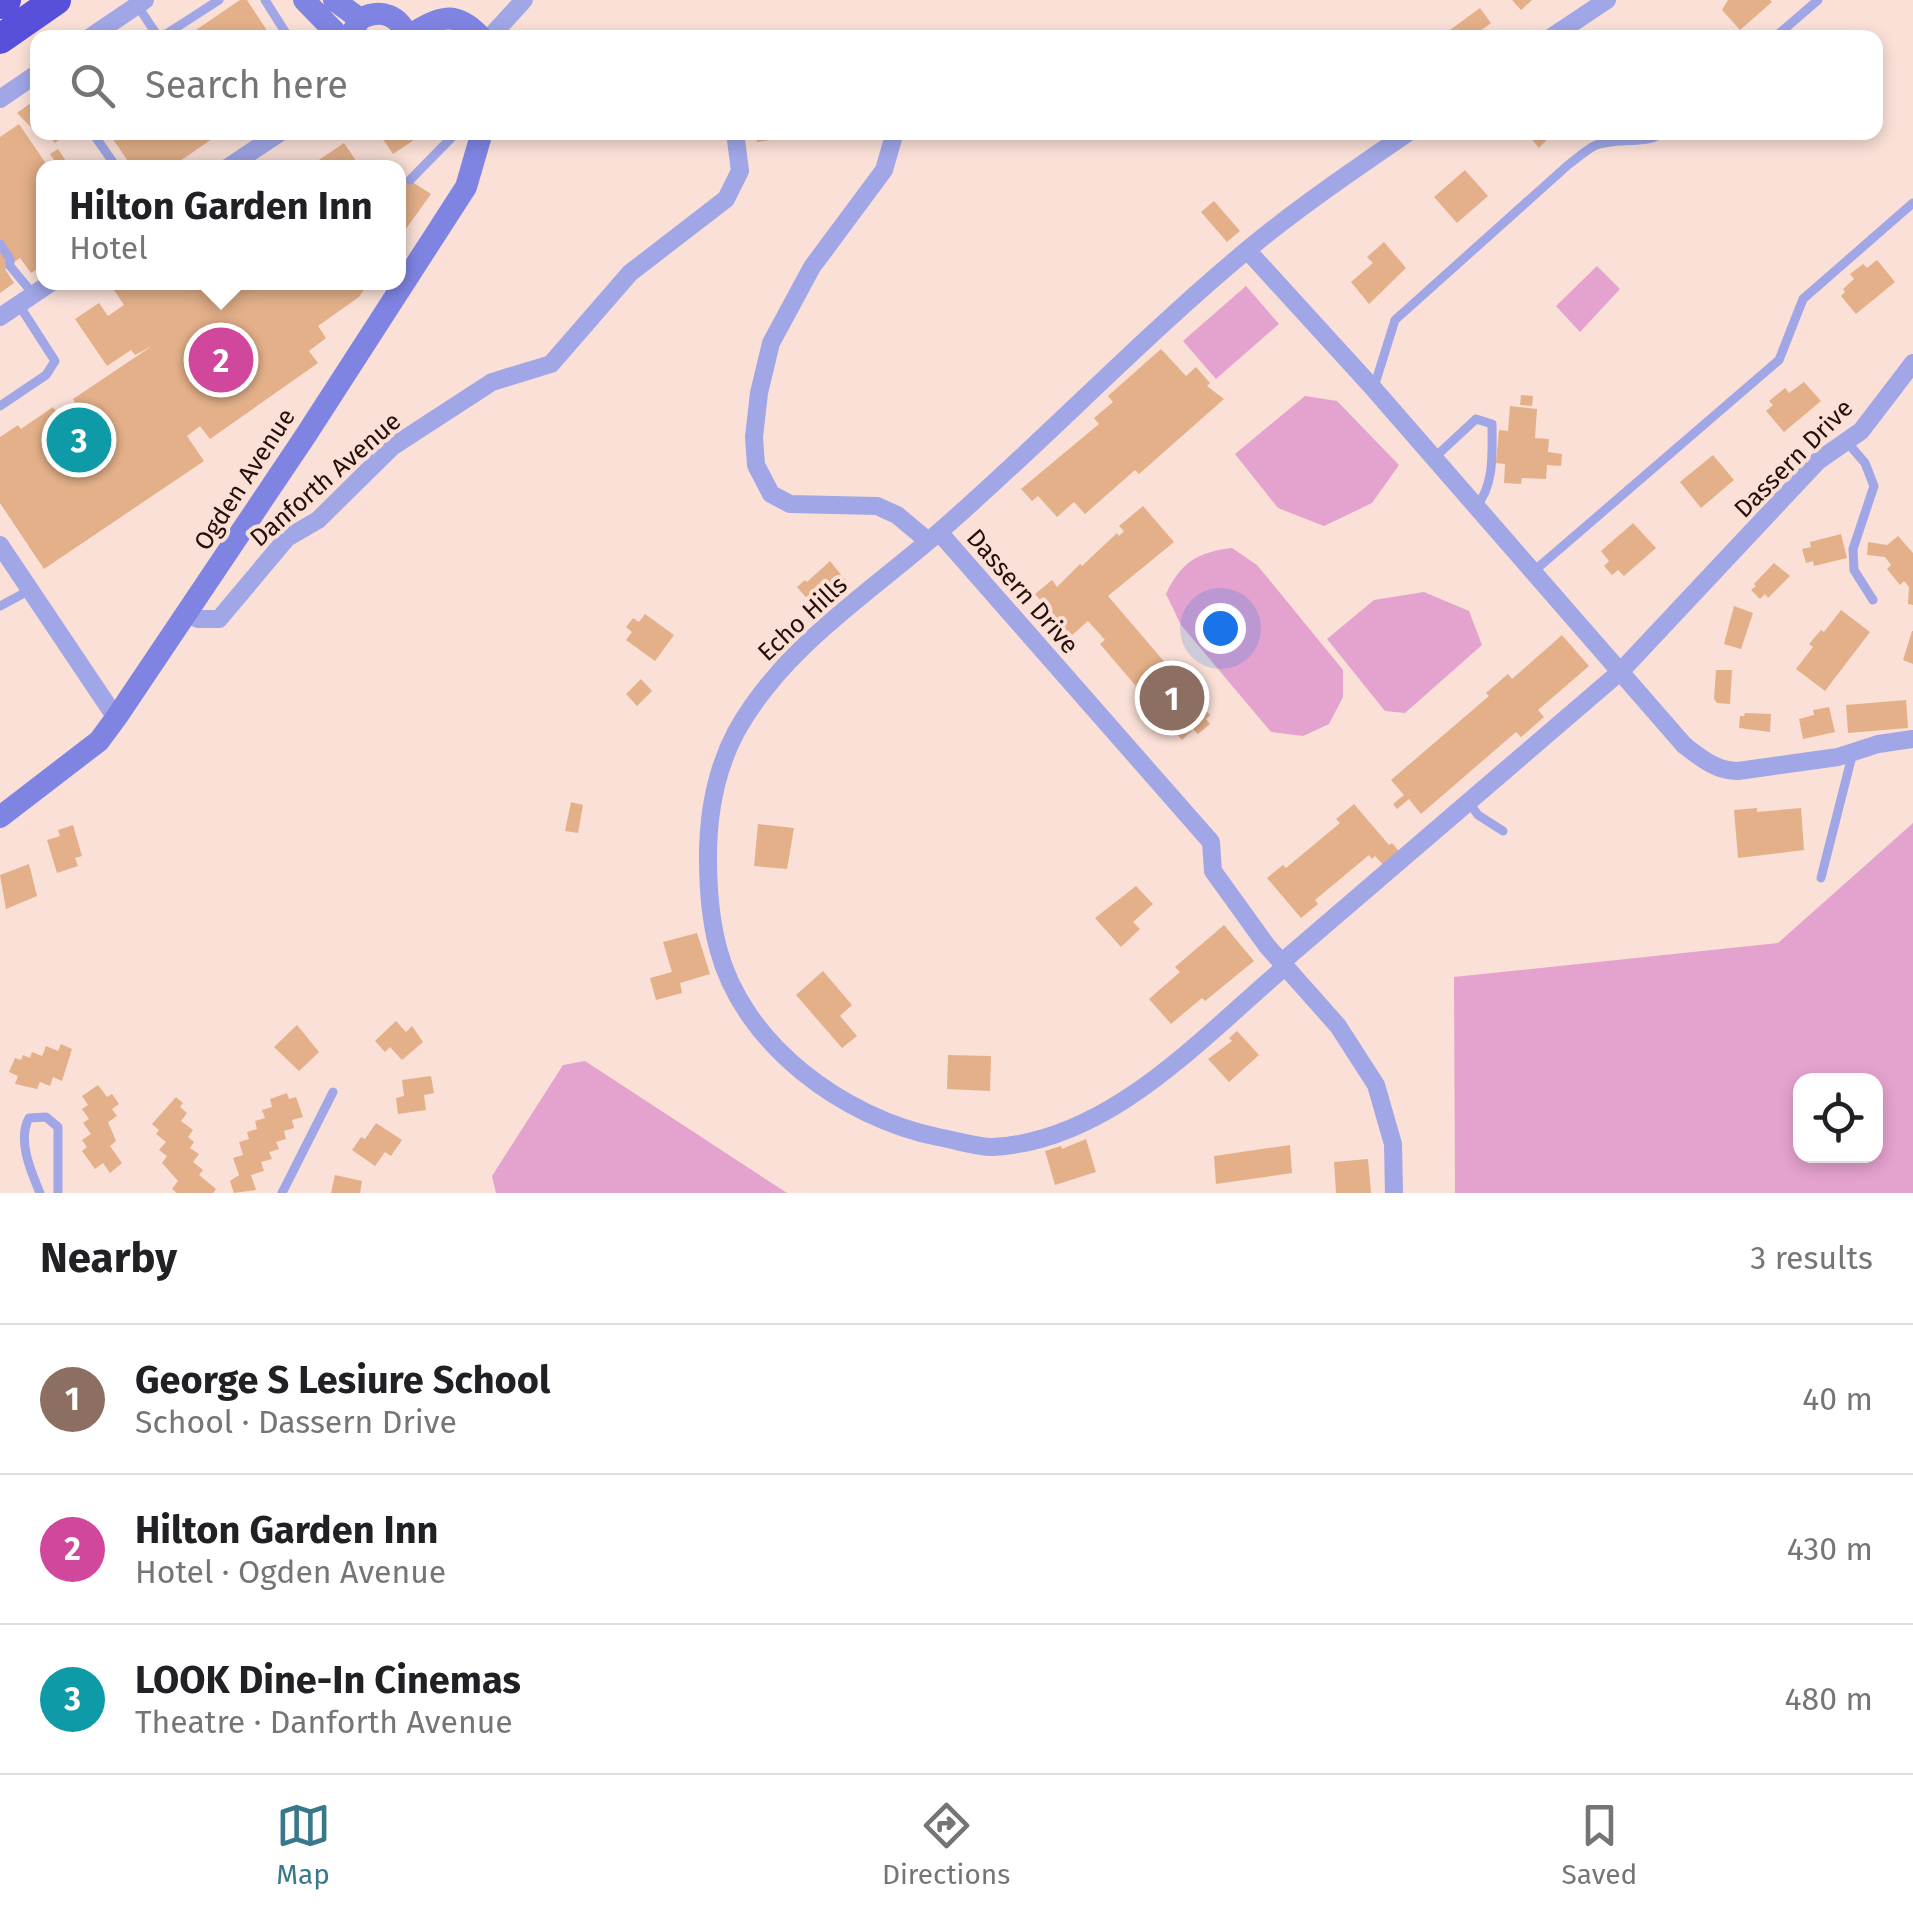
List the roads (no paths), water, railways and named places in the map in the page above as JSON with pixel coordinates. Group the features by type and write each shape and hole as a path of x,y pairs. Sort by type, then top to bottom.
{"highway":[{"path":"0,39 56,0"}],"street":[{"path":"303,0 320,30"},
{"path":"303,0 333,30"},
{"path":"334,0 405,30"},
{"path":"494,30 524,0"},
{"path":"1562,30 1606,0"},
{"path":"101,30 141,2"},
{"path":"421,30 444,18 458,18 475,30"},
{"path":"0,99 30,78"},
{"path":"240,160 269,140"},
{"name":"Ogden Avenue","path":"406,279 466,187 480,140"},
{"name":"Danforth Avenue","path":"188,614 209,621 219,619 287,538 318,520 392,447 492,382 551,364 630,272 726,199 740,171 737,140"},
{"path":"893,140 884,170 812,268 771,343 759,394 754,437 756,465 771,494 790,504 878,506 934,536"},
{"name":"Dassern Drive","path":"1394,1193 1393,1144 1376,1085 1338,1026 1284,964 1213,871 1211,842 934,536 1247,250 1302,205 1397,140"},
{"path":"1247,250 1373,388 1684,745 1725,771 1838,758 1913,739"},
{"path":"0,317 40,290"},
{"name":"Ogden Avenue","path":"0,817 99,741 188,614 399,290"},
{"name":"Dassern Drive","path":"1284,964 1468,800 1622,671 1818,461 1861,431 1913,364"},
{"name":"Echo Hills","path":"934,536 807,641 767,685 735,734 719,776 708,824 708,893 718,952 766,1039 816,1084 865,1114 913,1132 990,1147 1056,1134 1103,1112 1146,1085 1284,964"},
{"path":"0,545 116,718"}],"lane":[{"path":"266,0 284,30"},
{"path":"1783,30 1818,0"},
{"path":"141,2 156,30"},
{"path":"173,30 215,3"},
{"path":"213,18 215,3"},
{"path":"410,180 449,140"},
{"path":"1373,388 1396,320 1568,165 1595,146 1619,140"},
{"path":"1534,571 1779,360 1803,299 1913,203"},
{"path":"0,244 54,361 46,376 0,406"},
{"path":"1434,458 1476,419 1492,424 1489,479 1485,496 1476,506"},
{"path":"1846,441 1866,463 1874,486 1853,550 1854,570 1873,600"},
{"path":"0,606 30,590"},
{"path":"1821,878 1853,752"},
{"path":"1468,800 1478,815 1503,831"},
{"path":"282,1193 333,1092"},
{"path":"40,1193 26,1149 25,1126 29,1118 46,1117 58,1126 58,1193"}],"place":[{"name":"Hilton Garden Inn","path":"221,360"},
{"name":"LOOK Dine-In Cinemas","path":"79,440"},
{"name":"George S Lesiure School","path":"1172,698"}]}
